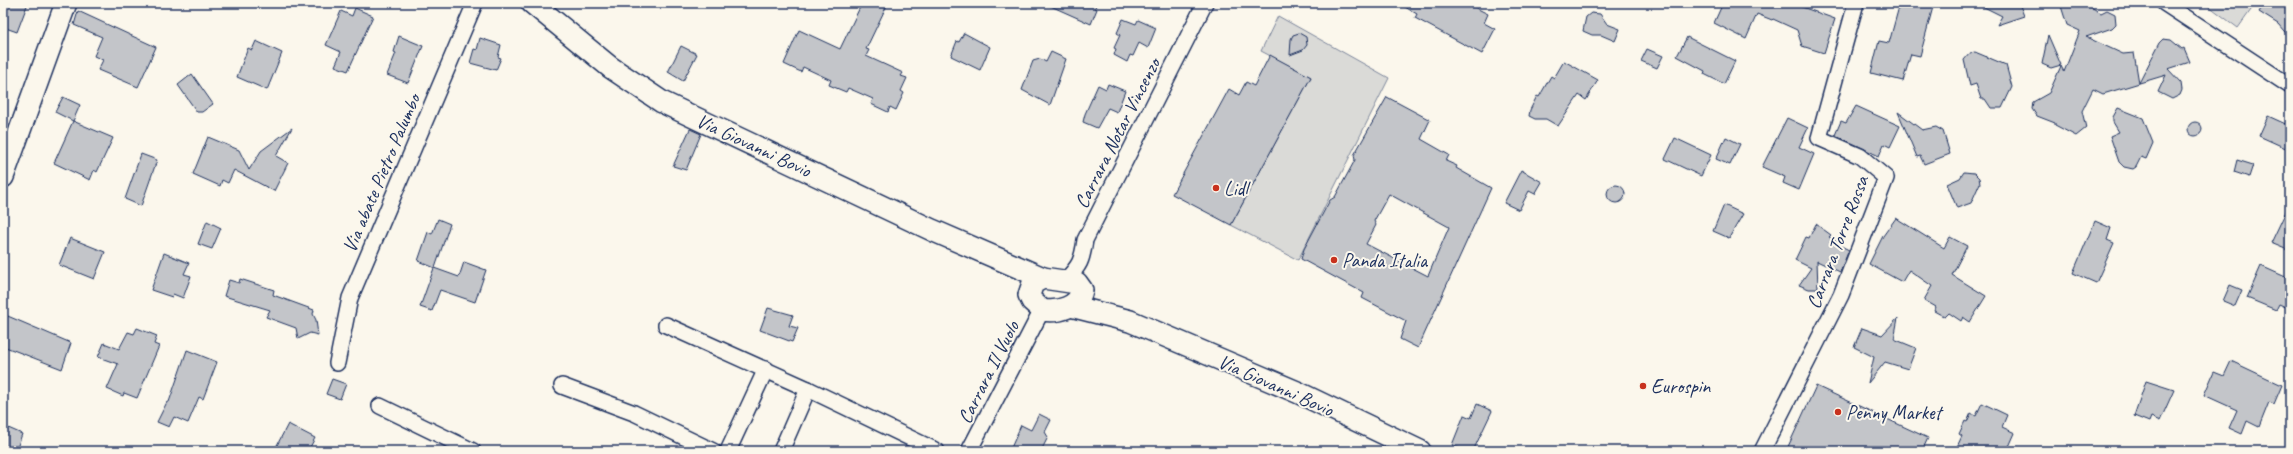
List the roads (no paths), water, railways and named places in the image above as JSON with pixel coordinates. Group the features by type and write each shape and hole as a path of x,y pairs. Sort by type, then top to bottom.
{"main road":[{"path":"3,177 66,3"},
{"name":"Via Giovanni Bovio","path":"532,3 610,67 662,102 1043,278"},
{"path":"995,257 1029,295 1032,301 1042,310 1059,310 1073,292 1043,278 1033,283 1029,295"},
{"name":"Via Giovanni Bovio","path":"1073,292 1130,321 1297,392 1420,451"}],"street":[{"name":"Via abate Pietro Palumbo","path":"337,363 350,298 475,3"},
{"name":"Carrara Notar Vincenzo","path":"1073,292 1085,240 1205,3"},
{"name":"Carrara Torre Rossa","path":"1762,451 1841,295 1886,178 1860,156 1819,138 1856,3"},
{"path":"2164,3 2290,86"},
{"name":"Carrara Il Vuolo","path":"969,451 1042,310"},
{"path":"666,325 766,369 937,451"},
{"path":"728,451 766,369"},
{"path":"562,386 634,413 713,451"},
{"path":"781,451 808,389"},
{"path":"380,406 473,451"}],"place":[{"name":"Lidl","path":"1216,188"},
{"name":"Panda Italia","path":"1334,260"},
{"name":"Eurospin","path":"1643,386"},
{"name":"Penny Market","path":"1838,412"}]}
